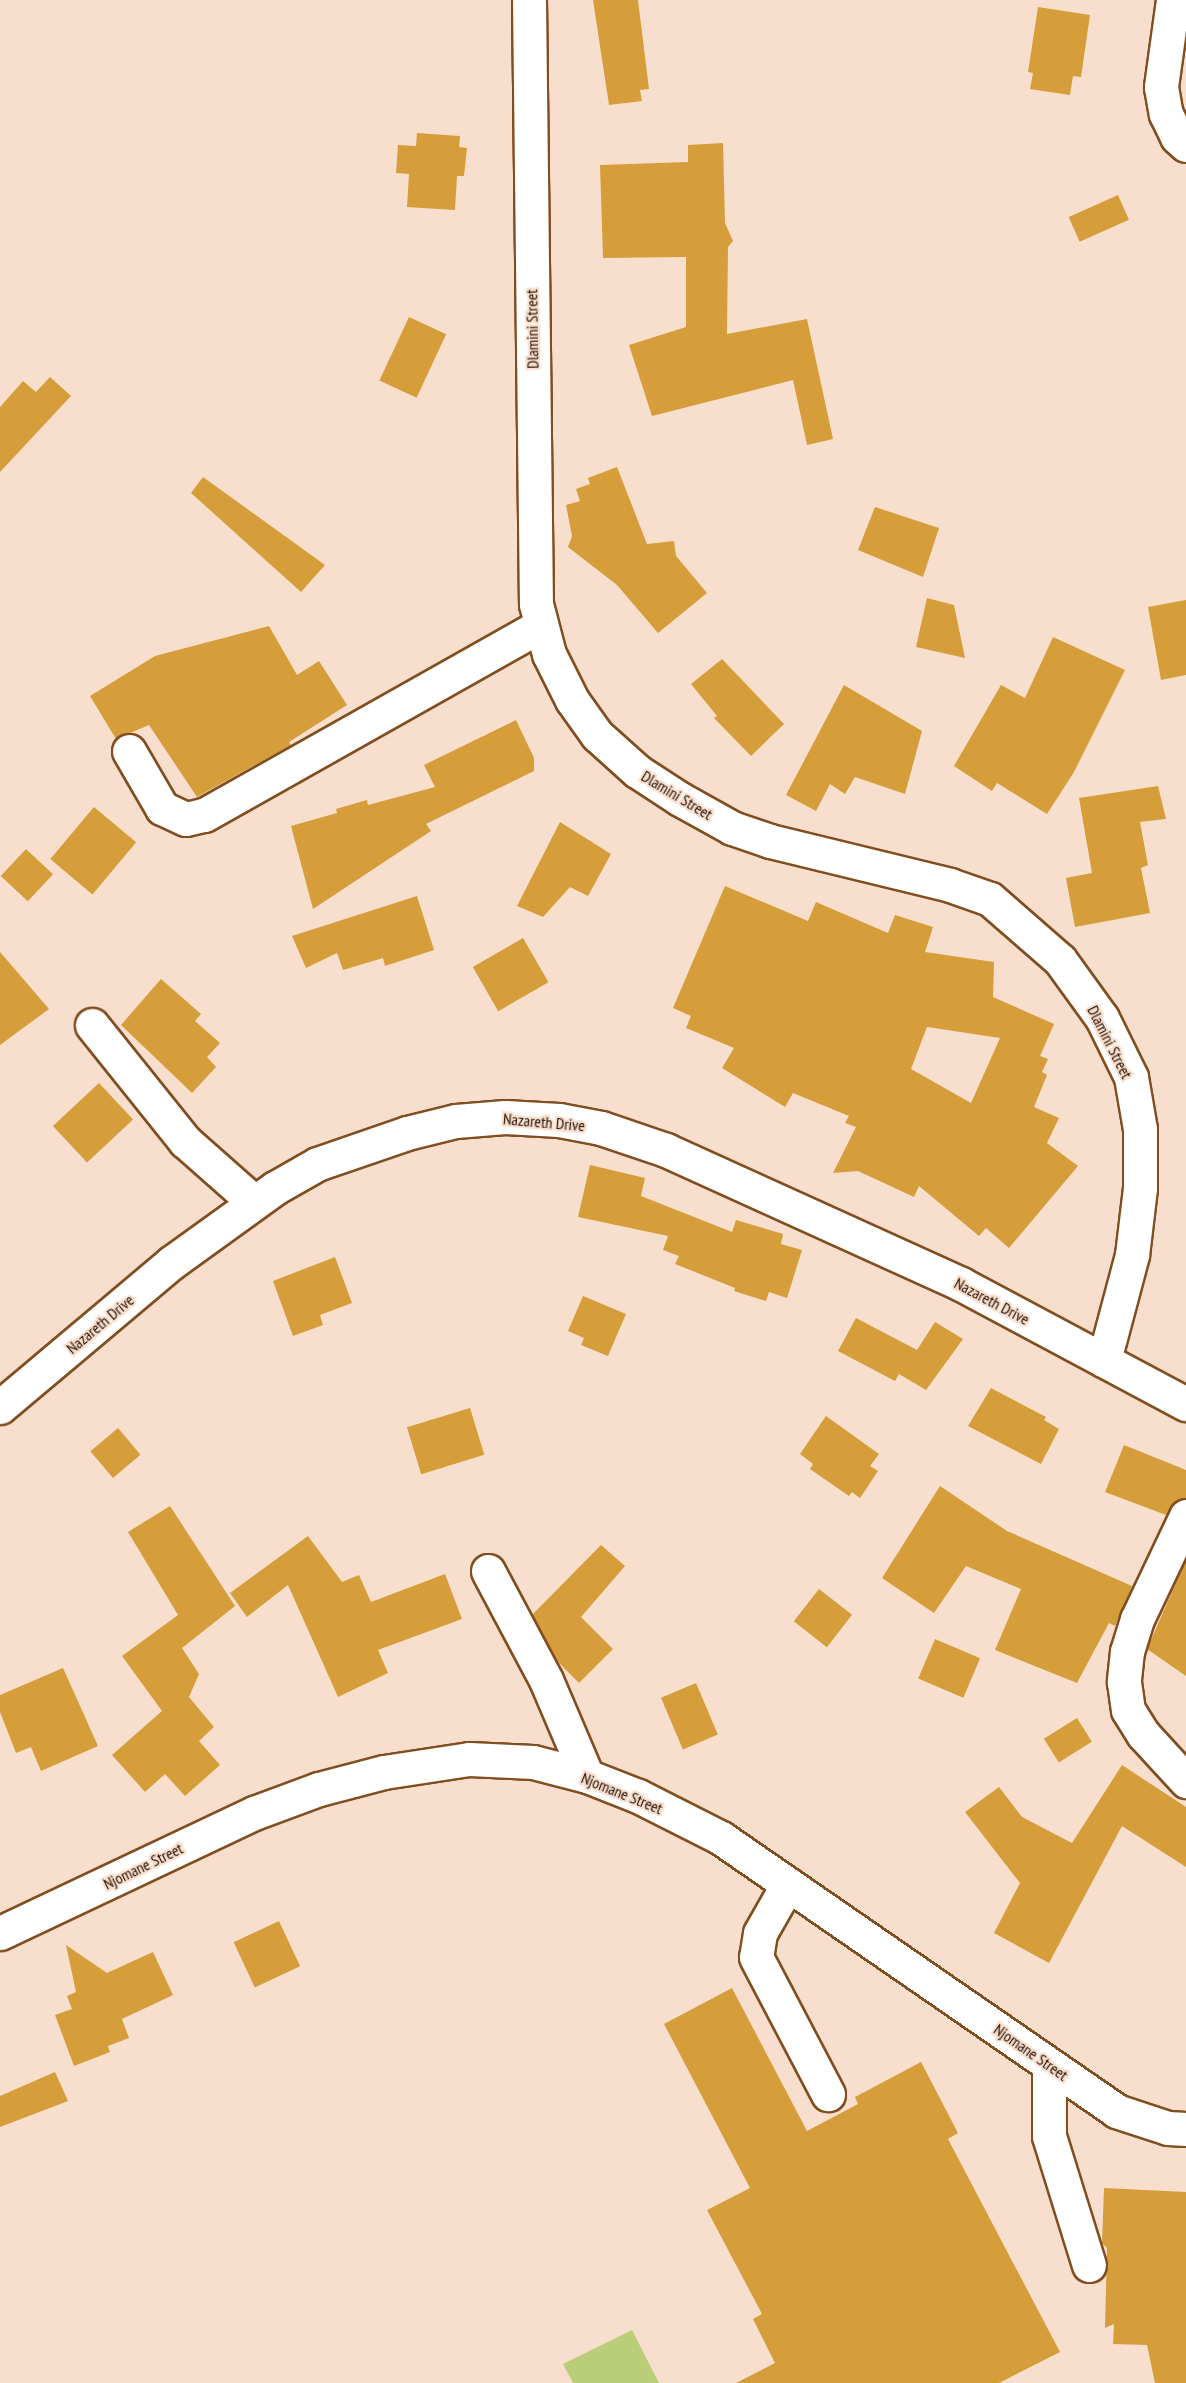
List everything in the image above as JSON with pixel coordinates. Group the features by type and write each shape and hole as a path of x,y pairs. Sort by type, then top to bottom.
{"street":[{"name":"Dlamini Street","path":"529,0 533,531 536,604 549,654 572,700 597,735 637,771 732,828 990,899 1060,960 1102,1018 1131,1077 1140,1129 1140,1188 1132,1255 1104,1360"},
{"path":"1173,0 1161,87 1166,114 1177,137 1186,145"},
{"path":"129,752 162,808 186,819 204,815 541,626"},
{"path":"92,1025 185,1141 254,1202"},
{"name":"Nazareth Drive","path":"0,1407 171,1263 254,1202 317,1164 407,1133 456,1121 505,1117 569,1122 601,1128 666,1150 961,1284 1186,1404"},
{"path":"1186,1516 1137,1619 1127,1651 1124,1682 1128,1710 1143,1734 1161,1758 1186,1781"},
{"path":"488,1571 546,1680 587,1776"},
{"name":"Njomane Street","path":"0,1933 254,1813 319,1789 384,1772 469,1759 533,1762 587,1776 638,1796 721,1838 1116,2111 1168,2128 1186,2129"},
{"path":"788,1884 760,1933 756,1958 828,2094"},
{"path":"1049,2065 1049,2136 1089,2265"}],"green space":[{"path":"632,2330 659,2383 573,2383 563,2364"}],"building":[{"path":"593,0 638,0 649,89 640,90 642,101 609,105"},
{"path":"1038,7 1090,15 1081,77 1073,76 1070,95 1030,89 1033,73 1028,72"},
{"path":"417,133 460,136 459,147 467,148 464,176 457,176 455,210 407,207 409,174 396,173 398,145 416,146"},
{"path":"723,143 725,223 733,241 728,247 727,334 807,319 833,439 807,445 793,380 652,416 629,345 686,327 686,257 603,258 600,165 688,162 688,145"},
{"path":"1118,195 1129,220 1080,242 1069,217"},
{"path":"409,317 446,334 417,398 379,380"},
{"path":"50,377 71,396 0,472 0,407 23,381 36,392"},
{"path":"617,467 647,544 674,541 676,556 707,593 658,633 617,585 568,547 572,536 566,505 580,501 576,489 590,484 588,478"},
{"path":"203,477 325,565 301,592 191,493"},
{"path":"875,507 939,528 923,577 858,550"},
{"path":"927,598 954,605 965,658 916,647"},
{"path":"1186,600 1186,675 1161,680 1148,607"},
{"path":"269,626 297,675 319,661 347,705 289,742 291,745 197,797 149,725 116,739 90,696 155,656"},
{"path":"1053,637 1125,670 1074,772 1047,814 997,783 992,791 954,766 1001,685 1025,698"},
{"path":"722,659 784,724 751,756 714,718 717,716 691,684"},
{"path":"844,685 922,731 905,794 855,777 845,794 830,784 816,811 786,795"},
{"path":"516,720 534,758 534,771 426,824 431,831 313,909 291,826 337,813 336,809 367,800 368,805 435,787 424,765"},
{"path":"1158,786 1166,819 1140,822 1148,865 1141,868 1150,913 1075,927 1066,878 1092,873 1079,798"},
{"path":"94,807 136,842 92,894 50,859"},
{"path":"560,822 611,854 588,896 570,887 543,917 517,906"},
{"path":"26,849 53,874 28,901 1,876"},
{"path":"725,886 808,921 816,902 888,933 895,915 933,927 925,952 994,962 993,997 1054,1024 1040,1056 1048,1059 1042,1072 1047,1075 1034,1107 1059,1118 1047,1143 1078,1166 1009,1248 986,1228 979,1236 919,1186 914,1197 858,1171 833,1173 856,1127 845,1123 849,1116 793,1093 785,1107 722,1068 734,1048 686,1028 691,1016 673,1008","holes":["927,1027 1000,1038 971,1103 911,1069"]},
{"path":"417,896 434,950 385,966 383,958 343,970 337,953 306,968 292,936"},
{"path":"523,938 548,982 498,1011 473,967"},
{"path":"0,952 49,1009 0,1045"},
{"path":"161,979 201,1014 195,1021 220,1043 207,1057 216,1067 192,1093 121,1025"},
{"path":"99,1083 133,1120 87,1163 53,1126"},
{"path":"590,1165 645,1178 641,1196 732,1232 736,1220 783,1234 781,1244 802,1250 787,1298 769,1292 766,1301 734,1291 735,1288 675,1264 679,1256 663,1250 668,1236 578,1217"},
{"path":"335,1257 352,1303 320,1315 323,1325 293,1336 273,1281"},
{"path":"583,1296 626,1314 608,1356 581,1345 584,1338 568,1331"},
{"path":"856,1318 917,1350 935,1322 963,1339 926,1390 899,1374 895,1381 838,1351"},
{"path":"991,1388 1046,1417 1044,1420 1059,1429 1041,1464 968,1426"},
{"path":"470,1408 484,1455 421,1474 407,1427"},
{"path":"826,1416 879,1454 870,1466 878,1471 860,1498 852,1492 849,1496 810,1469 813,1464 800,1454"},
{"path":"118,1428 140,1455 113,1478 90,1451"},
{"path":"1124,1445 1186,1470 1186,1498 1175,1501 1166,1515 1105,1492"},
{"path":"940,1486 1007,1531 1132,1586 1115,1626 1109,1623 1077,1683 995,1650 1021,1589 966,1566 934,1613 882,1578"},
{"path":"170,1506 235,1606 182,1648 199,1674 189,1697 214,1727 199,1741 220,1765 185,1796 165,1774 145,1792 112,1755 162,1711 122,1656 178,1615 128,1532"},
{"path":"308,1536 342,1582 359,1575 371,1602 445,1574 462,1619 378,1650 388,1673 338,1697 288,1585 247,1617 230,1593"},
{"path":"601,1545 625,1566 581,1617 613,1649 579,1683 557,1661 532,1615"},
{"path":"1186,1560 1186,1676 1147,1649"},
{"path":"819,1589 852,1615 827,1647 794,1621"},
{"path":"935,1639 980,1658 963,1698 918,1679"},
{"path":"63,1668 98,1746 41,1771 31,1747 16,1753 0,1712 0,1695"},
{"path":"696,1683 718,1735 683,1749 661,1698"},
{"path":"1077,1718 1092,1742 1059,1762 1044,1739"},
{"path":"1122,1765 1186,1807 1186,1867 1122,1826 1049,1963 994,1933 1020,1883 965,1812 999,1787 1022,1817 1072,1843"},
{"path":"279,1921 300,1966 255,1987 234,1942"},
{"path":"66,1945 107,1973 153,1952 173,1995 122,2019 129,2038 108,2046 110,2052 74,2066 55,2015 72,2009 67,1996 76,1992"},
{"path":"732,1988 807,2131 858,2104 855,2097 921,2062 958,2133 948,2139 1060,2352 999,2383 736,2383 775,2363 753,2319 762,2314 707,2210 750,2188 664,2024"},
{"path":"55,2072 68,2101 0,2127 0,2096"},
{"path":"1104,2188 1186,2192 1186,2383 1155,2383 1147,2345 1113,2344 1114,2324 1105,2328 1107,2248 1102,2243"}]}
